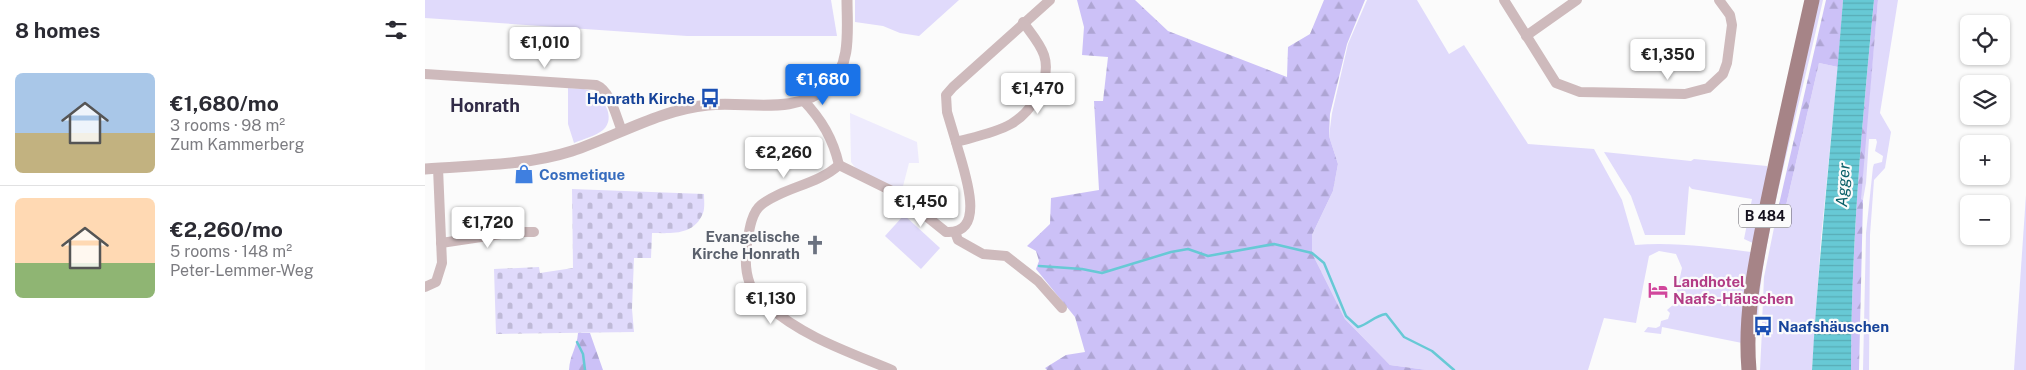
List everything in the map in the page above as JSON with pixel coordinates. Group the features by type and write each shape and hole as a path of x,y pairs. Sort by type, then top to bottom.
{"main road":[{"name":"B 484","path":"1749,370 1747,327 1751,288 1812,0"}],"street":[{"path":"425,169 524,161 549,157 572,151 653,118 705,105 778,105 803,100 818,94 829,86 841,70 847,34 847,0"},
{"path":"803,100 823,123 834,145 839,165 900,195 946,232 955,232 963,229 969,219 971,208 968,187 947,112 946,95 1023,22 1050,0"},
{"path":"1504,0 1555,83 1580,92 1685,94 1697,93 1709,88 1723,74 1727,63 1732,26 1729,15 1719,0"},
{"path":"1526,36 1577,0"},
{"path":"956,142 1011,124 1037,97 1046,66 1044,54 1023,22"},
{"path":"425,74 595,85 601,87 606,94 622,131"},
{"path":"839,165 828,174 773,198 757,210 750,228 747,245 745,264 747,276 753,291 776,314 821,341 892,370"},
{"path":"425,287 436,282 441,270 438,168"},
{"path":"441,243 515,232 534,232"},
{"path":"955,232 958,240 983,254 1006,256 1038,282 1062,308"}],"shaded area":[{"path":"850,113 917,142 919,163 909,163 902,190 857,170 851,162"}],"green space":[{"path":"425,0 831,0 837,36 687,36 425,18"},
{"path":"855,0 959,0 919,36 900,33 883,26 855,22"},
{"path":"1077,0 1135,0 1168,31 1287,77 1288,47 1310,34 1324,0 1365,0 1347,44 1330,114 1329,136 1338,164 1333,191 1312,235 1312,253 1345,319 1390,365 1427,370 1047,370 1045,368 1066,355 1085,352 1075,317 1036,269 1039,261 1036,251 1027,246 1050,224 1051,198 1099,190 1094,101 1103,101 1108,57 1082,55 1084,27"},
{"path":"1367,0 1417,0 1449,54 1464,45 1528,144 1594,149 1622,200 1635,245 1678,245 1751,252 1742,343 1662,327 1661,334 1644,332 1648,327 1656,328 1660,326 1661,321 1668,319 1670,313 1667,310 1674,304 1682,268 1676,254 1659,251 1649,256 1636,323 1604,318 1588,370 1427,370 1390,365 1345,319 1312,253 1312,235 1333,191 1338,164 1329,136 1332,113 1348,44"},
{"path":"1819,0 1823,0 1767,245 1757,321 1755,303 1758,277"},
{"path":"1826,0 1843,0 1838,67 1819,63 1784,214 1777,213"},
{"path":"1874,0 1878,0 1861,199 1863,200 1859,370 1851,370 1855,231 1861,138"},
{"path":"1878,0 1898,0 1880,113 1891,132 1885,168 1874,180 1870,235 1869,370 1863,370 1866,233 1873,167 1874,164 1882,162 1883,156 1875,151 1876,139 1869,139 1866,183 1863,200 1860,199"},
{"path":"1819,63 1838,67 1821,239 1812,370 1760,370 1762,330 1765,330 1765,323 1762,323 1764,277 1777,213 1784,214"},
{"path":"568,88 586,89 594,93 606,107 609,119 603,130 574,143 568,124"},
{"path":"1604,152 1691,161 1694,159 1767,166 1755,244 1744,239 1752,199 1692,189 1689,186 1685,235 1645,235 1631,196"},
{"path":"572,189 704,194 704,209 699,220 688,229 674,233 652,233 651,258 634,258 632,309 634,332 496,334 494,269 539,267 540,273 573,268"},
{"path":"2026,195 2026,370 2014,370"},
{"path":"904,215 940,248 921,269 885,236"},
{"path":"578,333 590,333 603,370 569,370"}],"water":[{"name":"Agger","path":"1843,0 1874,0 1861,138 1855,231 1851,370 1812,370 1819,277"}],"waterway":[{"path":"1039,266 1082,269 1102,273 1171,252 1188,249 1208,256 1274,244 1312,253 1324,263 1346,316 1358,327 1378,316 1386,314 1404,337 1432,351 1454,370"},
{"path":"577,342 583,354 585,370"}],"place":[{"name":"Honrath Kirche","path":"710,98"},
{"name":"Cosmetique","path":"524,174"},
{"name":"Evangelische Kirche Honrath","path":"815,245"},
{"name":"Landhotel Naafs-Häuschen","path":"1658,290"},
{"name":"Naafshäuschen","path":"1763,326"}],"district":[{"name":"Honrath","path":"485,105"}]}
